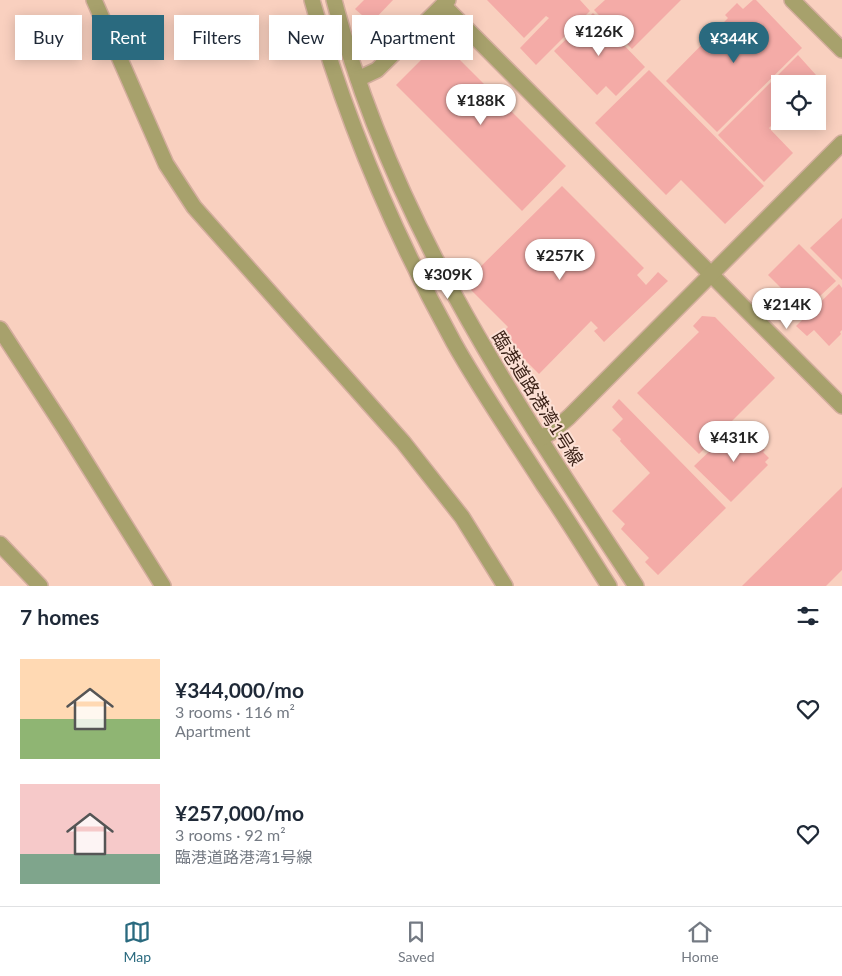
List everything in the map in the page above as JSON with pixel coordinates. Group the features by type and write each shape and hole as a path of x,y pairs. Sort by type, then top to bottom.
{"street":[{"path":"94,0 166,164 194,207 403,442 462,517 506,586"},
{"path":"312,0 334,73 371,171 426,290 455,344 494,408 609,586"},
{"name":"臨港道路港湾1号線","path":"334,0 358,79 391,165 417,223 474,331 540,439 636,586"},
{"path":"792,0 842,50"},
{"path":"358,79 377,70 446,3 711,275 842,406"},
{"path":"540,439 569,417 842,143"},
{"path":"0,329 65,429 162,586"},
{"path":"0,544 40,586"}],"building":[{"path":"364,0 393,0 379,15 362,15 355,9"},
{"path":"487,0 580,0 590,11 536,65 520,48 549,18 546,16 524,38"},
{"path":"605,0 681,0 632,49 594,10"},
{"path":"753,0 756,0 802,48 775,75 771,75 771,79 717,132 666,81 728,18 725,15 737,3 743,9"},
{"path":"593,13 645,67 616,96 606,86 597,95 554,51"},
{"path":"798,55 816,75 778,75"},
{"path":"421,60 460,60 566,166 522,211 396,85"},
{"path":"649,70 764,186 725,224 681,180 666,195 595,123"},
{"path":"771,82 771,126 769,128 793,153 764,182 718,135"},
{"path":"562,186 644,268 637,275 646,285 658,272 668,281 604,342 594,331 598,328 591,321 539,374 500,335 508,327 464,283"},
{"path":"842,218 842,280 810,248"},
{"path":"799,244 836,281 804,311 768,275"},
{"path":"839,284 842,288 842,330 841,334 829,346 814,330 807,336 796,326"},
{"path":"702,316 715,317 775,378 699,454 637,393 699,332 693,326"},
{"path":"619,399 726,508 658,575 645,562 649,558 621,529 625,524 612,511 650,473 612,430 623,419 612,407"},
{"path":"738,424 765,450 763,452 769,458 765,462 768,465 731,502 694,466"},
{"path":"842,487 842,570 826,586 742,586"}]}
